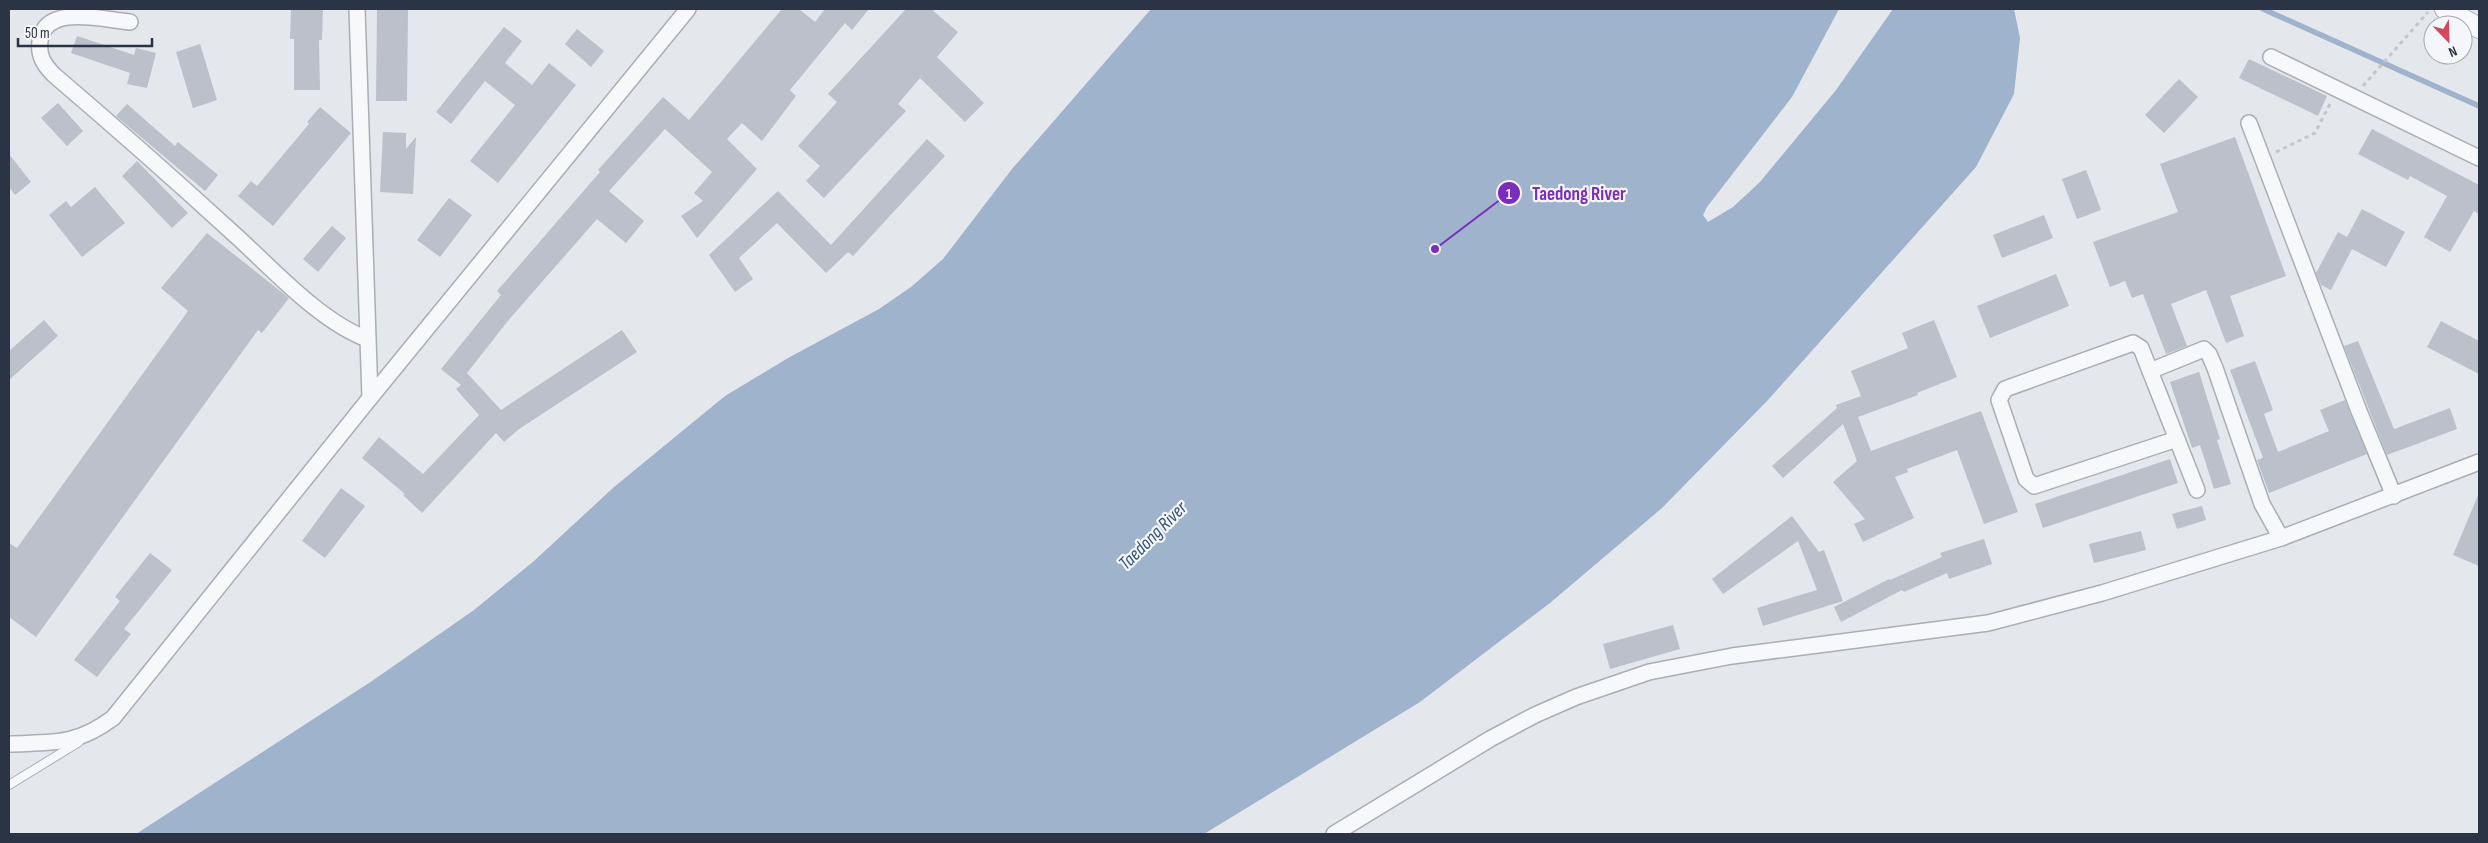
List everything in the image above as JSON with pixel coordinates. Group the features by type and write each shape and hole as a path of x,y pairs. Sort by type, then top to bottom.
{"street":[{"path":"357,9 370,398"},
{"path":"9,744 60,742 76,739 93,733 113,718 370,398 688,9"},
{"path":"2446,9 2479,28"},
{"path":"130,22 63,16 48,22 40,35 38,50 44,64 54,75 152,159 302,296 348,332 368,339"},
{"path":"2271,58 2479,158"},
{"path":"2249,124 2359,411 2394,496"},
{"path":"2177,439 2034,486 2026,478 1999,400 2005,389 2133,343 2141,348 2177,439 2197,490"},
{"path":"2150,371 2204,350 2209,354 2262,504 2281,538"},
{"path":"1334,834 1490,739 1535,715 1576,697 1648,672 1732,656 1988,623 2102,592 2281,538 2479,462"}],"lane":[{"path":"9,785 93,733"}],"path":[{"path":"2352,97 2423,19"},
{"path":"2262,159 2315,133 2338,90"}],"water":[{"path":"1151,9 1839,9 1792,97 1707,207 1703,215 1708,222 1733,207 1760,182 1836,90 1893,9 2014,9 2020,38 2014,94 1976,167 1768,400 1662,508 1550,603 1420,702 1204,834 136,834 372,681 474,610 534,561 614,487 725,396 788,358 879,309 911,287 943,259 1012,169"}],"building":[{"path":"291,9 323,9 322,40 319,40 320,90 294,90 294,39 290,39"},
{"path":"377,9 408,9 407,101 376,101"},
{"path":"782,9 799,9 815,22 825,9 869,9 852,30 845,23 790,90 796,96 762,141 742,123 727,139 757,169 697,238 681,216 703,201 694,193 712,172 665,129 609,191 644,221 626,243 597,219 507,322 467,373 501,410 622,330 637,352 519,429 504,442 496,433 422,513 403,495 405,494 362,458 379,437 423,474 479,415 456,389 461,385 441,369 501,295 497,291 600,172 598,170 663,97 689,120"},
{"path":"906,9 931,9 958,32 937,57 984,103 965,122 920,78 898,104 906,111 824,198 806,181 820,166 798,146 837,102 828,94"},
{"path":"504,27 522,41 505,63 532,85 549,63 576,85 498,183 470,161 515,105 485,81 451,124 436,112"},
{"path":"577,29 604,51 591,67 565,44"},
{"path":"77,36 134,55 136,48 156,53 147,88 127,84 130,73 71,53"},
{"path":"200,44 217,100 193,108 176,52"},
{"path":"2249,59 2327,96 2318,116 2239,78"},
{"path":"2179,79 2198,97 2164,133 2145,115"},
{"path":"58,103 83,131 67,146 41,118"},
{"path":"127,104 175,146 178,142 218,175 205,191 116,116"},
{"path":"320,107 351,133 273,226 238,196 251,181 257,186 309,124 307,122"},
{"path":"2372,129 2479,185 2479,214 2474,211 2450,252 2424,237 2447,196 2410,176 2408,180 2358,154"},
{"path":"383,132 406,133 406,149 416,137 413,194 380,192"},
{"path":"2235,137 2286,276 2230,296 2244,336 2226,343 2206,290 2171,304 2187,346 2166,354 2143,294 2132,298 2125,281 2110,287 2093,242 2178,212 2160,164"},
{"path":"927,139 945,156 853,256 848,252 826,273 777,223 739,258 753,279 735,292 709,255 778,191 831,245"},
{"path":"9,154 31,182 15,195 9,187"},
{"path":"137,161 188,213 172,228 122,176"},
{"path":"2086,170 2101,210 2077,219 2062,179"},
{"path":"95,187 125,223 82,257 49,215 66,201 71,207"},
{"path":"449,198 472,215 440,257 417,240"},
{"path":"2362,209 2405,232 2386,267 2352,249 2331,290 2321,285 2316,273 2338,232 2347,237"},
{"path":"2044,215 2053,238 2002,258 1993,235"},
{"path":"332,226 346,238 318,272 303,259"},
{"path":"207,233 289,298 262,333 258,330 36,637 9,617 9,543 17,548 188,311 161,288"},
{"path":"2056,274 2069,306 1990,338 1977,306"},
{"path":"44,320 58,336 9,380 9,351"},
{"path":"1934,320 1957,377 1917,393 1918,395 1858,417 1871,451 1981,411 2018,512 1984,524 1957,450 1907,469 1908,472 1895,477 1914,518 1863,542 1854,524 1865,519 1833,482 1857,461 1843,424 1783,478 1772,466 1837,408 1836,405 1861,396 1851,371 1908,348 1902,333"},
{"path":"2441,321 2479,341 2479,374 2427,347"},
{"path":"2358,341 2394,429 2450,408 2457,429 2387,455 2344,346"},
{"path":"2255,361 2273,410 2264,414 2278,452 2329,431 2320,410 2345,400 2367,454 2269,493 2257,460 2263,458 2230,370"},
{"path":"2199,372 2220,439 2217,440 2231,484 2214,489 2200,445 2192,448 2170,382"},
{"path":"2170,459 2178,483 2043,528 2035,504"},
{"path":"341,488 365,506 325,558 302,541"},
{"path":"2479,493 2479,566 2453,555"},
{"path":"2202,506 2206,520 2177,529 2172,514"},
{"path":"1792,516 1819,552 1824,550 1843,601 1763,626 1757,608 1817,590 1798,541 1723,594 1712,579"},
{"path":"2141,531 2146,550 2094,563 2089,544"},
{"path":"1984,539 1992,564 1949,579 1947,573 1904,592 1902,590 1841,622 1834,607 1889,579 1942,557 1940,553"},
{"path":"150,553 172,570 124,629 131,634 97,677 74,660 120,601 115,597"},
{"path":"1673,625 1680,649 1610,669 1603,644"}],"waterway":[{"path":"2263,9 2479,106"}],"place":[{"name":"Taedong River","path":"1435,249"}]}
